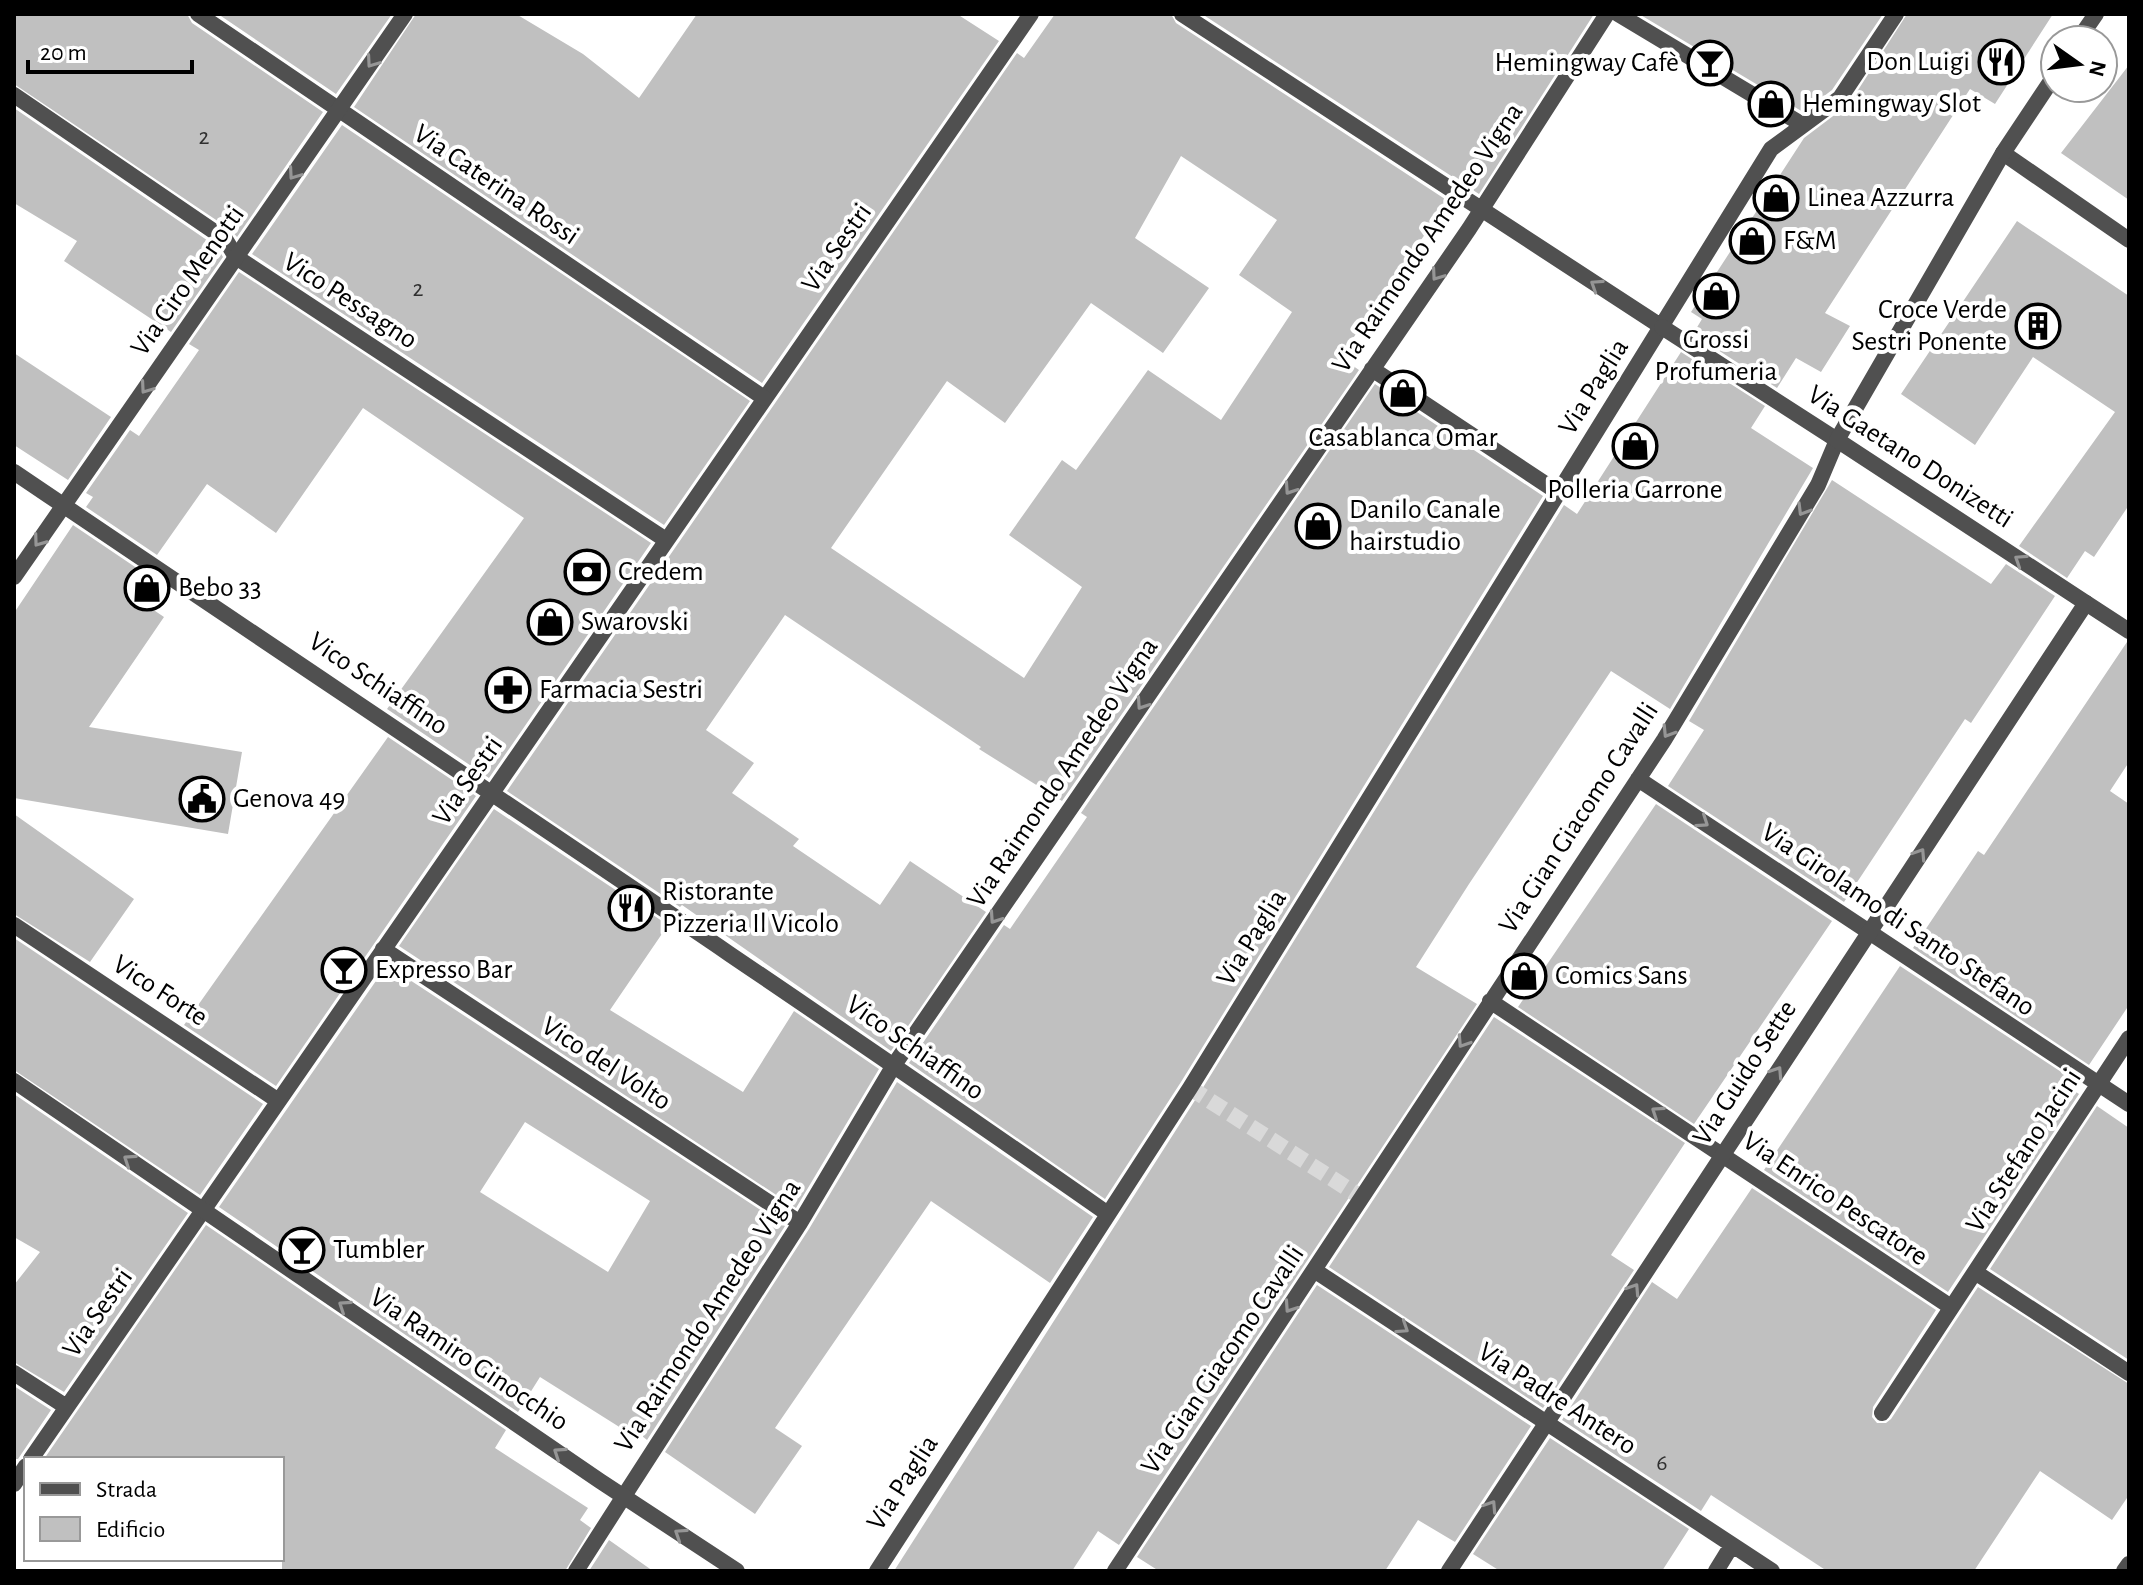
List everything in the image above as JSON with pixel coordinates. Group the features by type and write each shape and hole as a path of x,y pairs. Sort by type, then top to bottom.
{"street":[{"name":"Via Caterina Rossi","path":"198,14 764,398"},
{"name":"Via Ciro Menotti","path":"14,577 405,14"},
{"name":"Via Sestri","path":"32,1457 201,1209 1031,14"},
{"path":"1182,14 1481,211"},
{"name":"Via Raimondo Amedeo Vigna","path":"576,1571 800,1223 894,1065 1481,211 1607,14"},
{"path":"1618,14 1803,125"},
{"name":"Via Paglia","path":"877,1571 1198,1075 1771,149 1840,98 1896,14"},
{"name":"Vico Pessagno","path":"14,95 225,239 236,257 666,540"},
{"name":"Via Gian Giacomo Cavalli","path":"1115,1571 1638,779 1818,485 1837,440 2003,153 2039,99"},
{"path":"2003,153 2129,240"},
{"name":"Via Gaetano Donizetti","path":"1481,211 2129,631"},
{"path":"1372,369 1559,493"},
{"name":"Vico Schiaffino","path":"14,472 492,791 1108,1214"},
{"name":"Via Guido Sette","path":"1449,1571 2086,603"},
{"name":"Via Girolamo di Santo Stefano","path":"1638,779 2129,1104"},
{"name":"Vico Forte","path":"14,925 277,1100"},
{"name":"Vico del Volto","path":"383,949 800,1223"},
{"name":"Via Enrico Pescatore","path":"1490,1001 1951,1307"},
{"name":"Via Stefano Jacini","path":"1882,1413 2129,1038"},
{"name":"Via Ramiro Ginocchio","path":"14,1081 737,1571"},
{"name":"Via Padre Antero","path":"1314,1270 1772,1571"},
{"path":"1975,1272 2129,1373"},
{"path":"14,1373 65,1406"},
{"path":"1716,1571 1732,1545"},
{"path":"2124,1571 2129,1564"}],"building":[{"path":"14,14 187,14 192,23 323,112 237,237 14,84"},
{"path":"218,14 392,14 336,94"},
{"path":"416,14 516,14 583,54 639,98 697,14 957,14 999,41 762,383 354,107"},
{"path":"1055,14 1171,14 1176,23 1448,201 1340,357 1359,370 1062,801 979,749 981,747 785,615 706,730 754,763 732,793 799,839 793,846 880,905 910,861 986,912 891,1051 682,905 680,907 507,791 1017,53 1024,58","holes":["1181,156 1277,220 1239,275 1292,312 1221,420 1148,370 1076,470 1062,460 1009,535 1082,587 1024,678 831,548 947,381 1005,423 1091,303 1163,353 1209,288 1135,238"]},
{"path":"1202,14 1594,14 1479,194"},
{"path":"1639,14 1883,14 1832,90 1803,112"},
{"path":"1907,14 2053,14 2047,24 2039,24 2039,36 1995,104 1970,89 1825,313 1850,326 1821,372 1796,358 1777,388 1693,334 1702,319 1691,312 1804,138 1849,104"},
{"path":"2129,65 2129,200 2061,153 2099,104 2119,104 2119,78"},
{"path":"14,108 217,247 223,257 171,332 64,261 77,241 14,203"},
{"path":"342,125 750,401 664,525 252,254"},
{"name":"Croce Verde Sestri Ponente","path":"2017,221 2129,296 2129,505 2094,557 2085,551 2067,578 2019,546 2115,412 2033,357 1975,445 1901,394"},
{"path":"239,272 651,543 489,778 387,709 524,518 363,408 276,533 207,484 157,555 86,507 93,497 86,493 130,430 139,436 199,350 189,344"},
{"path":"1681,352 1765,406 1751,428 1813,468 1670,709 1611,671 1469,884 1416,967 1477,1004 1119,1545 1098,1531 1072,1571 894,1571 1199,1094 1564,505 1577,514"},
{"path":"14,353 111,417 68,480 14,445"},
{"path":"1375,384 1543,496 1181,1082 1105,1199 909,1063 1004,925 1010,929 1087,817 1081,813"},
{"path":"1832,480 1991,584 2006,564 2055,596 1971,723 1965,719 1844,902 1668,786 1704,730 1689,721"},
{"path":"73,525 144,573 130,594 164,617 89,727 242,752 228,834 14,798 14,613"},
{"path":"2127,642 2129,762 2110,791 2129,804 2129,1005 2089,1065 1913,948 1978,851 1984,855"},
{"path":"388,737 476,796 276,1086 184,1025"},
{"path":"1656,804 1832,921 1694,1124 1518,1007"},
{"path":"494,809 668,925 610,1010 743,1092 794,1011 879,1069 796,1208 399,946"},
{"path":"14,814 134,899 90,962 14,914"},
{"path":"14,938 263,1104 200,1195 14,1070"},
{"path":"387,965 785,1226 647,1440 642,1436 640,1440 540,1377 518,1412 219,1207","holes":["525,1122 650,1201 608,1272 480,1192"]},
{"path":"1900,966 2078,1083 2073,1090 2079,1094 1948,1292 1764,1170"},
{"path":"1494,1017 1685,1143 1611,1255 1634,1270 1543,1408 1329,1267"},
{"path":"897,1082 1093,1217 1050,1283 931,1201 775,1428 802,1446 755,1514 665,1452 809,1229"},
{"path":"14,1094 188,1213 64,1392 14,1362 14,1285 40,1252 14,1237"},
{"path":"2097,1106 2129,1128 2129,1360 1990,1269"},
{"path":"1752,1188 1936,1310 1873,1407 1872,1417 1877,1423 1886,1423 1891,1419 1978,1287 2129,1384 2129,1495 2112,1520 2040,1471 1974,1571 1827,1571 1711,1495 1701,1511 1562,1420 1652,1282 1677,1299"},
{"path":"206,1225 506,1430 495,1448 588,1508 580,1520 591,1528 565,1571 282,1571 284,1457 45,1457"},
{"path":"1317,1285 1531,1426 1455,1542 1418,1520 1385,1571 1159,1571 1137,1557"},
{"path":"14,1386 51,1410 18,1459 14,1459"},
{"path":"1550,1438 1689,1529 1662,1571 1500,1571 1473,1554"},
{"path":"609,1540 653,1571 589,1571"}],"tunnel":[{"path":"1190,1088 1361,1197"}],"place":[{"name":"Don Luigi","path":"2001,62"},
{"name":"Hemingway Cafè","path":"1710,63"},
{"name":"Hemingway Slot","path":"1771,104"},
{"name":"Linea Azzurra","path":"1776,198"},
{"name":"F&M","path":"1752,241"},
{"name":"Grossi Profumeria","path":"1716,296"},
{"name":"Croce Verde Sestri Ponente","path":"2038,326"},
{"name":"Casablanca Omar","path":"1403,393"},
{"name":"Polleria Garrone","path":"1635,446"},
{"name":"Danilo Canale hairstudio","path":"1318,526"},
{"name":"Credem","path":"587,572"},
{"name":"Bebo 33","path":"147,588"},
{"name":"Swarovski","path":"550,622"},
{"name":"Farmacia Sestri","path":"508,690"},
{"name":"Genova 49","path":"202,799"},
{"name":"Ristorante Pizzeria Il Vicolo","path":"631,908"},
{"name":"Expresso Bar","path":"344,970"},
{"name":"Comics Sans","path":"1524,976"},
{"name":"Tumbler","path":"302,1250"}]}
